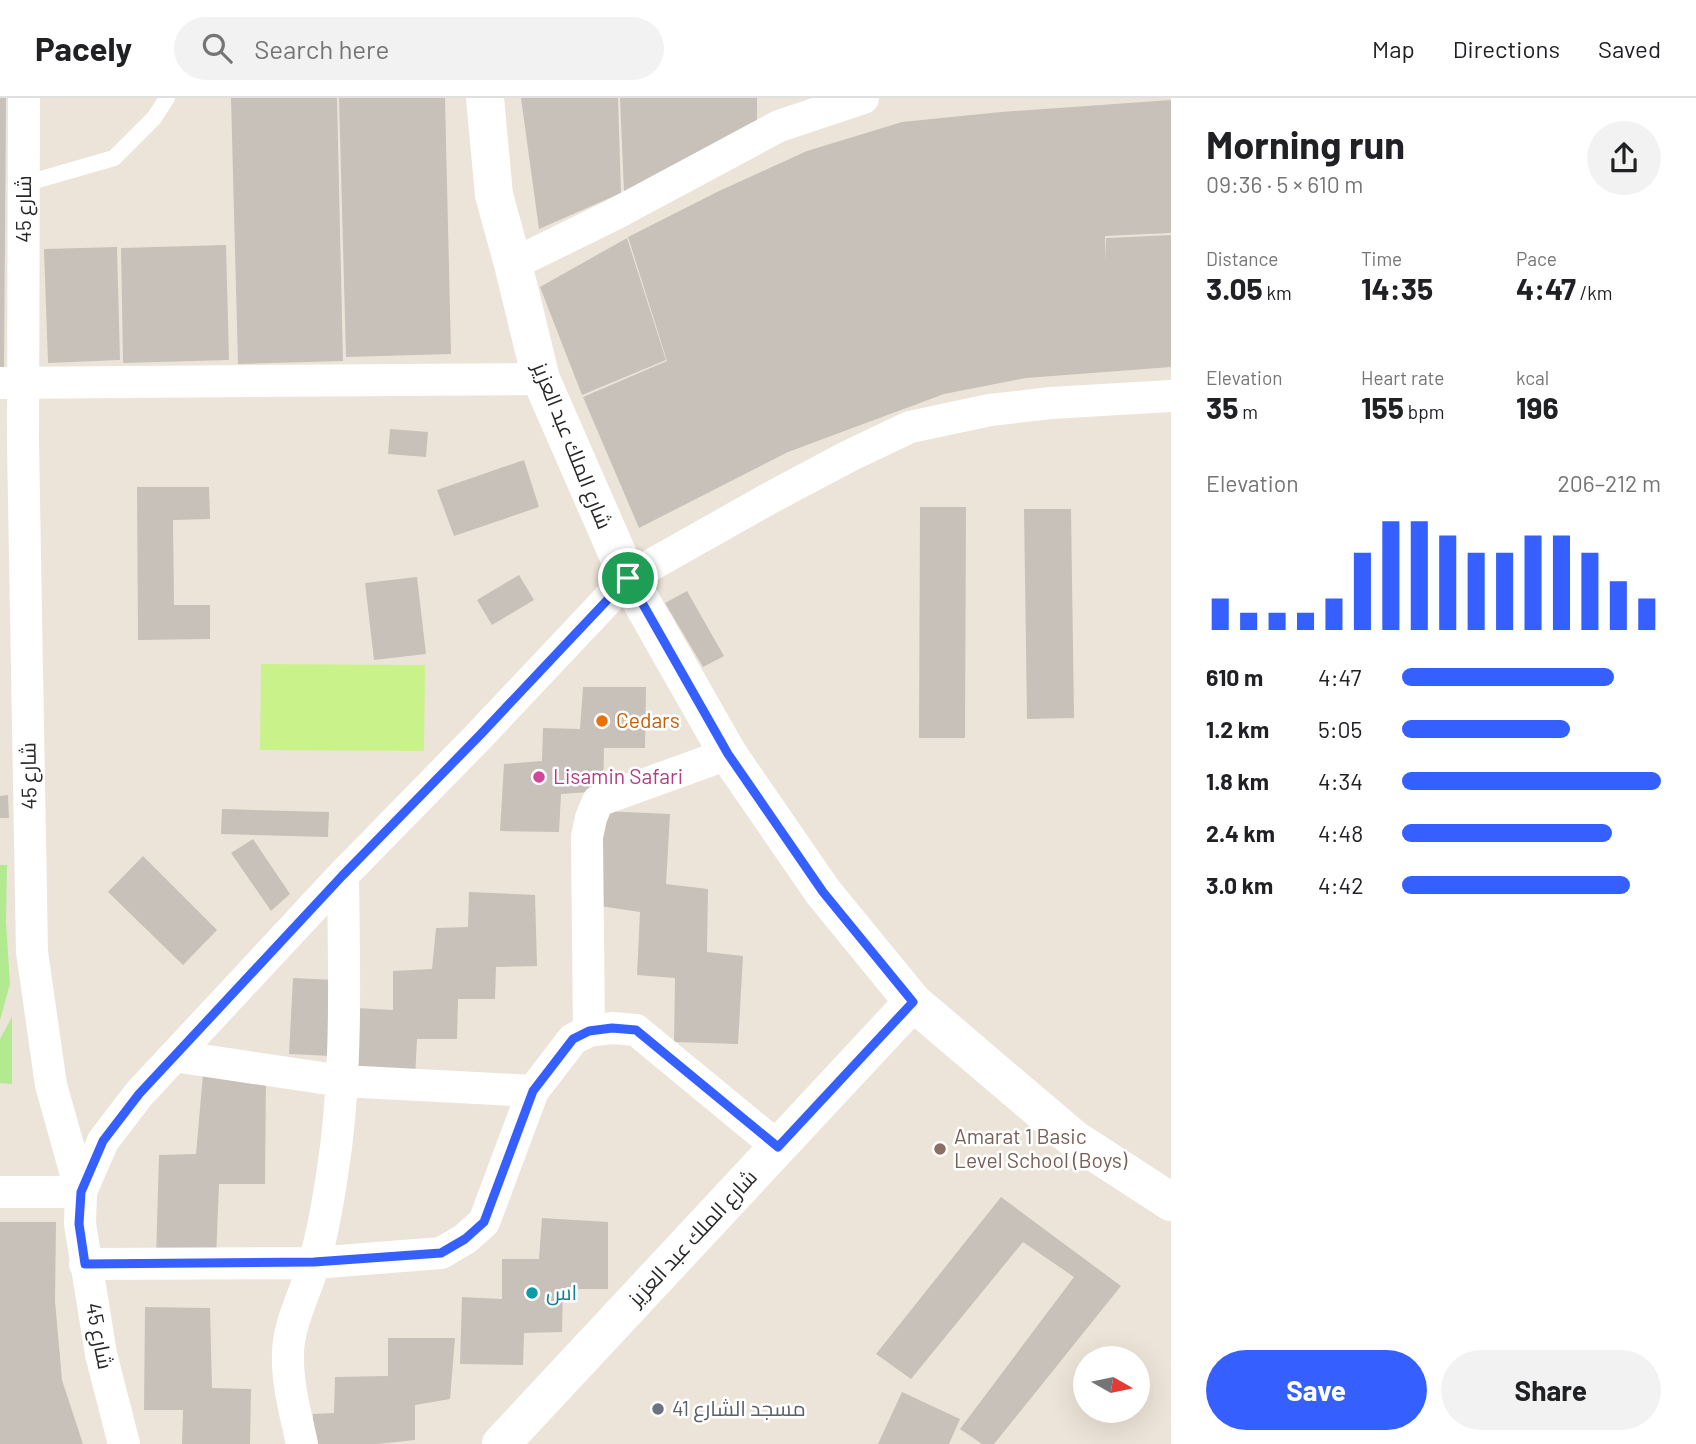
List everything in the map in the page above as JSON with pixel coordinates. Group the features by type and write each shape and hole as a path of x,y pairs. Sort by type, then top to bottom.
{"street":[{"name":"شارع 45","path":"24,98 24,184 12,383 32,952 51,1085 81,1192 79,1224 101,1354 124,1444"},
{"name":"شارع الملك عبد العزيز","path":"485,98 494,195 541,379 628,578 728,754 823,892 913,1002 1074,1139 1171,1202"},
{"path":"513,264 615,214 779,112 863,98"},
{"path":"12,383 541,379"},
{"path":"0,1192 81,1192 103,1141 139,1094 343,875 628,578 781,492 910,427 990,410 1051,403 1171,396"},
{"path":"589,1031 587,837 598,801 728,754"},
{"path":"302,1444 287,1352 321,1237 336,1148 345,1002 343,875"},
{"name":"شارع الملك عبد العزيز","path":"501,1444 913,1002"},
{"path":"85,1264 314,1262 441,1253 465,1239 484,1222 533,1091 573,1039 589,1031 612,1028 636,1030 778,1147"},
{"path":"174,1056 342,1081 533,1091"}],"lane":[{"path":"24,184 114,158 154,118 167,98"}],"green space":[{"path":"261,664 425,665 424,751 260,750"},
{"path":"0,865 7,865 6,922 10,984 0,1020"},
{"path":"12,1017 12,1084 0,1083 0,1039"}],"building":[{"path":"0,98 6,98 4,368 0,368"},
{"path":"231,98 337,98 343,361 238,364"},
{"path":"339,98 445,98 451,354 346,357"},
{"path":"521,98 618,98 621,193 539,229"},
{"path":"620,98 757,98 757,120 624,192"},
{"path":"1171,100 1171,233 1105,236 1106,261 1106,238 1171,235 1171,367 1026,378 944,394 788,452 639,528 583,397 667,361 628,237 807,151 902,122"},
{"path":"627,238 666,360 582,395 540,287"},
{"path":"226,245 229,360 123,363 121,248"},
{"path":"117,247 120,360 48,363 44,249"},
{"path":"390,429 428,432 426,457 388,454"},
{"path":"524,460 539,507 454,536 437,490"},
{"path":"137,487 209,487 210,519 173,520 174,605 210,605 210,639 138,640"},
{"path":"920,507 966,507 965,738 919,738"},
{"path":"1024,509 1071,509 1074,718 1027,719"},
{"path":"519,575 534,600 492,625 477,600"},
{"path":"417,577 426,654 374,660 365,583"},
{"path":"687,591 724,656 703,667 665,603"},
{"path":"583,687 646,687 645,748 604,748 603,791 561,794 559,832 500,831 504,764 542,761 543,728 580,729"},
{"path":"8,795 9,818 0,818 0,796"},
{"path":"222,809 329,812 328,837 221,834"},
{"path":"603,811 670,814 666,884 708,889 707,952 743,956 738,1044 674,1042 675,978 637,975 640,912 600,906"},
{"path":"253,839 290,894 271,911 231,853"},
{"path":"143,856 217,930 183,965 108,892"},
{"path":"469,892 535,895 537,966 496,967 495,999 458,999 457,1039 417,1039 415,1079 353,1077 356,1008 393,1010 393,971 432,969 436,928 468,927"},
{"path":"293,978 335,980 332,1056 289,1054"},
{"path":"203,1074 266,1074 265,1184 219,1184 216,1259 156,1259 159,1155 196,1154"},
{"path":"1001,1197 1121,1286 994,1444 982,1444 960,1429 1074,1277 1023,1242 911,1379 876,1354"},
{"name":"اس","path":"542,1218 608,1222 608,1289 563,1289 562,1332 524,1333 523,1365 460,1364 462,1297 502,1299 502,1259 539,1259"},
{"path":"0,1222 56,1222 55,1301 62,1380 83,1444 0,1444"},
{"path":"145,1307 210,1308 212,1388 251,1389 250,1444 182,1444 183,1410 144,1410"},
{"path":"388,1338 455,1338 450,1399 415,1405 415,1440 377,1444 312,1444 313,1414 334,1413 335,1377 388,1376"},
{"path":"902,1392 960,1419 949,1444 878,1444"}],"place":[{"name":"Cedars","path":"602,721"},
{"name":"Lisamin Safari","path":"539,777"},
{"name":"Amarat 1 Basic Level School (Boys)","path":"940,1149"},
{"name":"اس","path":"532,1293"},
{"name":"مسجد الشارع 41","path":"658,1409"}],"route":[{"path":"628,578 728,754 823,892 913,1002 778,1147 636,1030 612,1028 589,1031 573,1039 533,1091 484,1222 465,1239 441,1253 314,1262 85,1264 79,1224 81,1192 103,1141 139,1094 343,875 628,578"}]}
